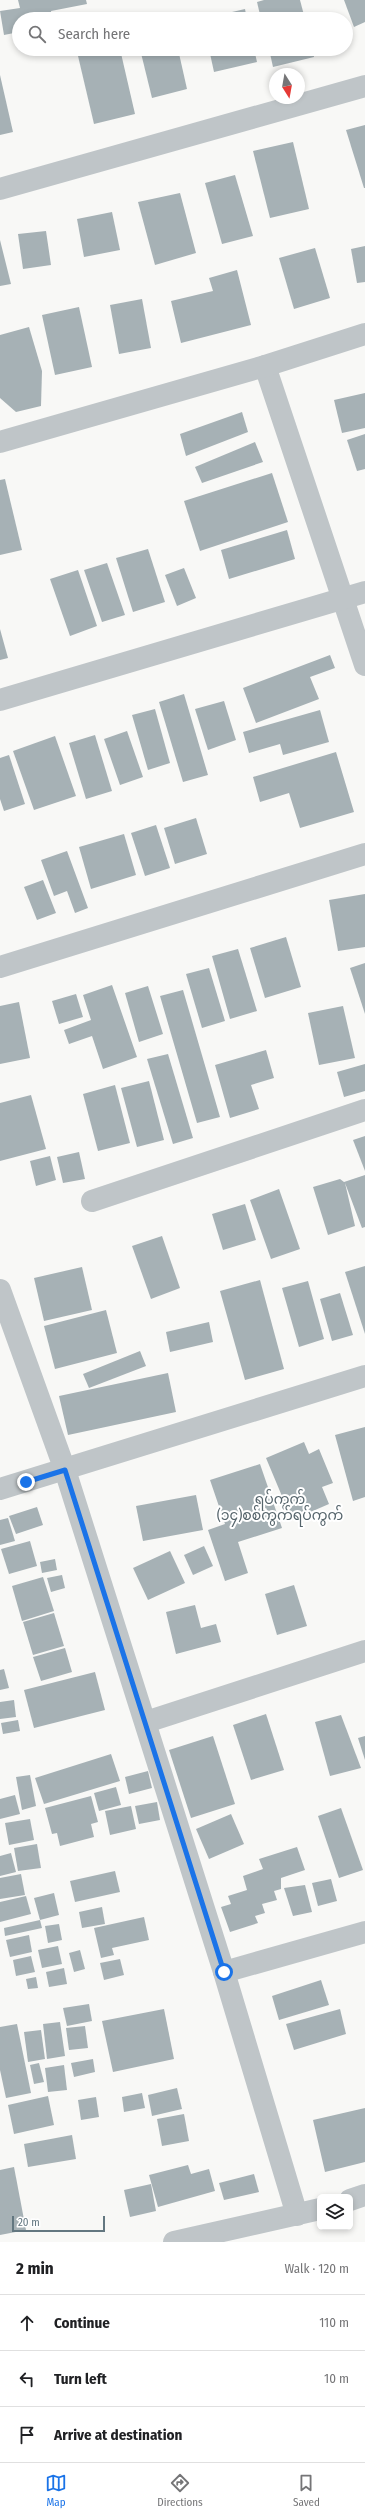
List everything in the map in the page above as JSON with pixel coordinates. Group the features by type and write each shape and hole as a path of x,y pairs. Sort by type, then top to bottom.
{"street":[{"path":"0,189 365,86"},
{"path":"0,442 265,366 365,334"},
{"path":"265,366 365,665"},
{"path":"0,700 365,592"},
{"path":"0,967 365,854"},
{"path":"92,1201 365,1110"},
{"path":"0,1290 65,1470 146,1722 298,2215"},
{"path":"0,1489 365,1376"},
{"path":"146,1722 365,1651"},
{"path":"224,1972 365,1932"},
{"path":"353,2199 365,2195"},
{"path":"174,2242 317,2210"}],"building":[{"path":"18,0 86,0 87,4 51,12 12,12 12,33 4,35 0,11 20,8"},
{"path":"264,0 300,0 303,12 259,12 257,2"},
{"path":"344,0 365,0 365,22 354,27 353,12 348,12"},
{"path":"245,9 246,12 232,12"},
{"path":"78,56 122,56 135,114 94,124"},
{"path":"142,56 180,56 187,89 152,98"},
{"path":"211,56 256,56 257,62 214,72"},
{"path":"271,56 314,56 314,57 273,67"},
{"path":"0,75 13,132 0,135"},
{"path":"365,125 365,188 364,188 346,130"},
{"path":"293,142 309,209 270,218 253,151"},
{"path":"235,175 253,236 222,244 205,183"},
{"path":"180,193 196,253 155,265 138,202"},
{"path":"112,212 120,250 84,257 77,219"},
{"path":"46,231 51,265 23,269 18,234"},
{"path":"0,240 11,284 0,286"},
{"path":"365,246 365,282 357,283 351,249"},
{"path":"315,248 330,298 294,309 279,258"},
{"path":"237,270 251,325 181,343 171,301 213,291 209,278"},
{"path":"142,299 151,348 119,354 110,305"},
{"path":"79,307 92,367 55,375 42,315"},
{"path":"29,327 42,371 41,406 16,412 0,398 0,335"},
{"path":"365,393 365,428 342,433 334,400"},
{"path":"242,412 248,432 186,456 180,434"},
{"path":"365,434 365,469 357,471 347,440"},
{"path":"255,442 263,462 202,483 195,467"},
{"path":"272,473 288,522 200,551 184,501"},
{"path":"5,479 22,550 0,555 0,480"},
{"path":"287,530 295,559 229,579 221,550"},
{"path":"148,549 165,602 133,612 116,558"},
{"path":"107,563 125,615 102,622 84,570"},
{"path":"184,568 196,598 177,606 165,575"},
{"path":"78,570 97,626 70,636 50,579"},
{"path":"0,629 8,658 0,660"},
{"path":"330,655 335,668 310,677 319,699 256,723 243,688"},
{"path":"184,694 208,775 183,782 159,702"},
{"path":"224,701 236,740 208,750 195,709"},
{"path":"155,709 170,763 148,770 132,715"},
{"path":"320,710 329,742 283,755 280,744 249,753 243,732"},
{"path":"127,731 143,777 120,785 104,739"},
{"path":"95,735 112,791 86,799 69,743"},
{"path":"55,736 76,796 34,810 13,751"},
{"path":"336,752 354,812 300,828 289,793 260,802 253,777"},
{"path":"9,755 25,804 4,811 0,799 0,758"},
{"path":"196,818 207,854 175,864 164,828"},
{"path":"156,825 170,868 145,876 131,833"},
{"path":"124,834 136,875 91,889 79,847"},
{"path":"67,851 88,908 75,913 67,891 54,896 41,860"},
{"path":"43,880 56,913 37,920 24,887"},
{"path":"365,894 365,947 338,951 329,900"},
{"path":"286,937 301,987 265,998 250,948"},
{"path":"238,949 257,1011 230,1019 212,956"},
{"path":"365,963 365,1014 350,968"},
{"path":"209,968 225,1021 202,1028 186,974"},
{"path":"112,985 137,1057 103,1069 92,1036 69,1044 64,1030 91,1020 83,995"},
{"path":"148,986 163,1034 139,1042 125,993"},
{"path":"183,990 220,1117 197,1123 160,996"},
{"path":"76,994 83,1017 59,1024 52,1001"},
{"path":"19,1002 30,1058 0,1064 0,1006"},
{"path":"343,1006 355,1058 319,1065 308,1013"},
{"path":"266,1050 274,1078 251,1085 259,1109 230,1118 215,1065"},
{"path":"168,1054 193,1138 173,1144 147,1059"},
{"path":"365,1064 365,1091 344,1097 337,1072"},
{"path":"149,1081 164,1140 137,1147 121,1088"},
{"path":"115,1085 130,1143 98,1151 83,1094"},
{"path":"31,1095 46,1149 0,1161 0,1103"},
{"path":"365,1136 365,1171 353,1140"},
{"path":"79,1152 85,1179 63,1183 57,1157"},
{"path":"50,1156 56,1180 36,1186 30,1161"},
{"path":"365,1175 365,1227 362,1228 345,1183 355,1226 328,1235 313,1187 340,1179 344,1182"},
{"path":"279,1189 300,1249 271,1259 250,1200"},
{"path":"245,1204 256,1240 223,1250 212,1214"},
{"path":"162,1236 180,1288 151,1299 132,1246"},
{"path":"365,1266 365,1334 345,1272"},
{"path":"82,1267 92,1310 44,1321 34,1278"},
{"path":"260,1280 284,1369 245,1380 220,1291"},
{"path":"308,1281 324,1339 299,1347 282,1288"},
{"path":"340,1293 353,1335 332,1341 320,1299"},
{"path":"106,1310 117,1353 55,1369 44,1326"},
{"path":"209,1322 213,1342 170,1352 166,1332"},
{"path":"140,1351 146,1366 89,1388 83,1374"},
{"path":"168,1373 176,1412 68,1435 59,1396"},
{"path":"365,1427 365,1497 353,1501 335,1435"},
{"path":"304,1442 309,1454 319,1449 333,1483 322,1487 329,1504 292,1520 266,1458"},
{"path":"260,1464 282,1528 238,1542 248,1573 225,1581 208,1530 225,1524 210,1480"},
{"path":"196,1495 203,1530 143,1541 136,1506"},
{"path":"37,1507 43,1525 16,1534 9,1516"},
{"path":"8,1518 15,1541 0,1545 0,1520"},
{"path":"30,1541 37,1566 9,1574 1,1549"},
{"path":"204,1546 213,1566 193,1575 184,1555"},
{"path":"170,1551 185,1583 148,1600 133,1568"},
{"path":"55,1559 57,1570 42,1573 40,1562"},
{"path":"62,1575 65,1588 51,1592 47,1578"},
{"path":"43,1577 54,1611 22,1621 12,1586"},
{"path":"294,1585 307,1626 277,1635 265,1594"},
{"path":"195,1605 201,1628 216,1624 221,1642 176,1654 166,1612"},
{"path":"54,1613 64,1646 33,1655 23,1622"},
{"path":"65,1648 72,1672 41,1681 33,1657"},
{"path":"4,1669 9,1688 0,1690 0,1670"},
{"path":"95,1672 105,1710 34,1728 24,1690"},
{"path":"14,1700 16,1717 0,1719 0,1702"},
{"path":"266,1714 284,1770 251,1780 233,1725"},
{"path":"341,1715 361,1768 330,1776 315,1722"},
{"path":"18,1720 20,1731 3,1734 1,1723"},
{"path":"213,1736 235,1804 191,1818 169,1750"},
{"path":"365,1736 365,1760 358,1738"},
{"path":"111,1754 120,1781 44,1804 35,1778"},
{"path":"148,1771 152,1788 129,1794 125,1777"},
{"path":"30,1775 36,1806 22,1810 16,1777"},
{"path":"116,1787 121,1805 99,1811 94,1793"},
{"path":"15,1795 20,1814 0,1819 0,1799"},
{"path":"91,1796 98,1822 91,1824 94,1837 60,1846 57,1833 52,1834 45,1808"},
{"path":"157,1802 160,1820 139,1824 135,1806"},
{"path":"131,1806 136,1829 110,1835 105,1811"},
{"path":"341,1808 363,1870 339,1878 318,1816"},
{"path":"231,1814 244,1844 209,1859 196,1829"},
{"path":"30,1819 34,1840 9,1845 5,1823"},
{"path":"37,1844 41,1868 18,1871 14,1848"},
{"path":"297,1847 305,1870 281,1878 281,1889 274,1891 277,1900 262,1904 265,1913 255,1916 258,1923 230,1932 221,1907 231,1904 228,1896 247,1890 243,1876 263,1869 259,1859"},
{"path":"11,1853 16,1872 0,1876 0,1856"},
{"path":"115,1871 120,1892 75,1902 70,1881"},
{"path":"21,1874 25,1895 0,1899 0,1878"},
{"path":"331,1879 337,1901 318,1906 312,1883"},
{"path":"305,1885 312,1912 293,1916 284,1888"},
{"path":"54,1893 59,1915 40,1920 34,1898"},
{"path":"26,1896 31,1914 0,1922 0,1902"},
{"path":"102,1907 105,1924 82,1928 79,1912"},
{"path":"144,1917 149,1940 112,1948 114,1955 101,1958 94,1928"},
{"path":"40,1920 42,1928 5,1936 4,1928"},
{"path":"59,1924 62,1940 48,1943 45,1926"},
{"path":"29,1935 32,1952 10,1957 6,1940"},
{"path":"58,1946 62,1964 42,1968 38,1950"},
{"path":"80,1950 85,1969 74,1972 69,1953"},
{"path":"31,1956 35,1972 16,1976 13,1960"},
{"path":"120,1959 124,1975 104,1980 100,1963"},
{"path":"64,1968 67,1984 49,1987 46,1972"},
{"path":"36,1977 38,1988 28,1989 26,1979"},
{"path":"321,1980 329,2005 279,2020 272,1996"},
{"path":"89,2004 92,2021 67,2026 63,2008"},
{"path":"164,2009 174,2059 113,2072 102,2021"},
{"path":"340,2009 346,2034 294,2050 286,2024"},
{"path":"60,2022 65,2056 47,2059 43,2024"},
{"path":"17,2024 31,2093 6,2098 0,2070 0,2027"},
{"path":"85,2026 88,2048 69,2050 66,2028"},
{"path":"41,2030 45,2059 28,2062 24,2032"},
{"path":"93,2059 95,2072 74,2077 71,2063"},
{"path":"39,2063 44,2082 34,2084 30,2065"},
{"path":"64,2065 67,2090 48,2092 45,2068"},
{"path":"177,2088 182,2109 152,2116 148,2095"},
{"path":"142,2093 145,2108 124,2112 122,2097"},
{"path":"48,2096 54,2125 14,2134 8,2105"},
{"path":"96,2097 99,2117 81,2120 78,2100"},
{"path":"365,2108 365,2162 325,2172 313,2120"},
{"path":"184,2114 189,2141 162,2146 157,2119"},
{"path":"72,2135 76,2159 28,2167 24,2144"},
{"path":"188,2165 191,2174 209,2169 215,2191 158,2207 149,2175"},
{"path":"14,2167 26,2230 0,2235 0,2170"},
{"path":"254,2174 259,2192 224,2200 219,2183"},
{"path":"151,2184 156,2211 130,2217 124,2190"}],"district":[{"name":"ရပ်ကွက် (၁၄)စစ်ကွက်ရပ်ကွက်","path":"280,1508"}],"route":[{"path":"26,1482 65,1470 224,1972"}]}
